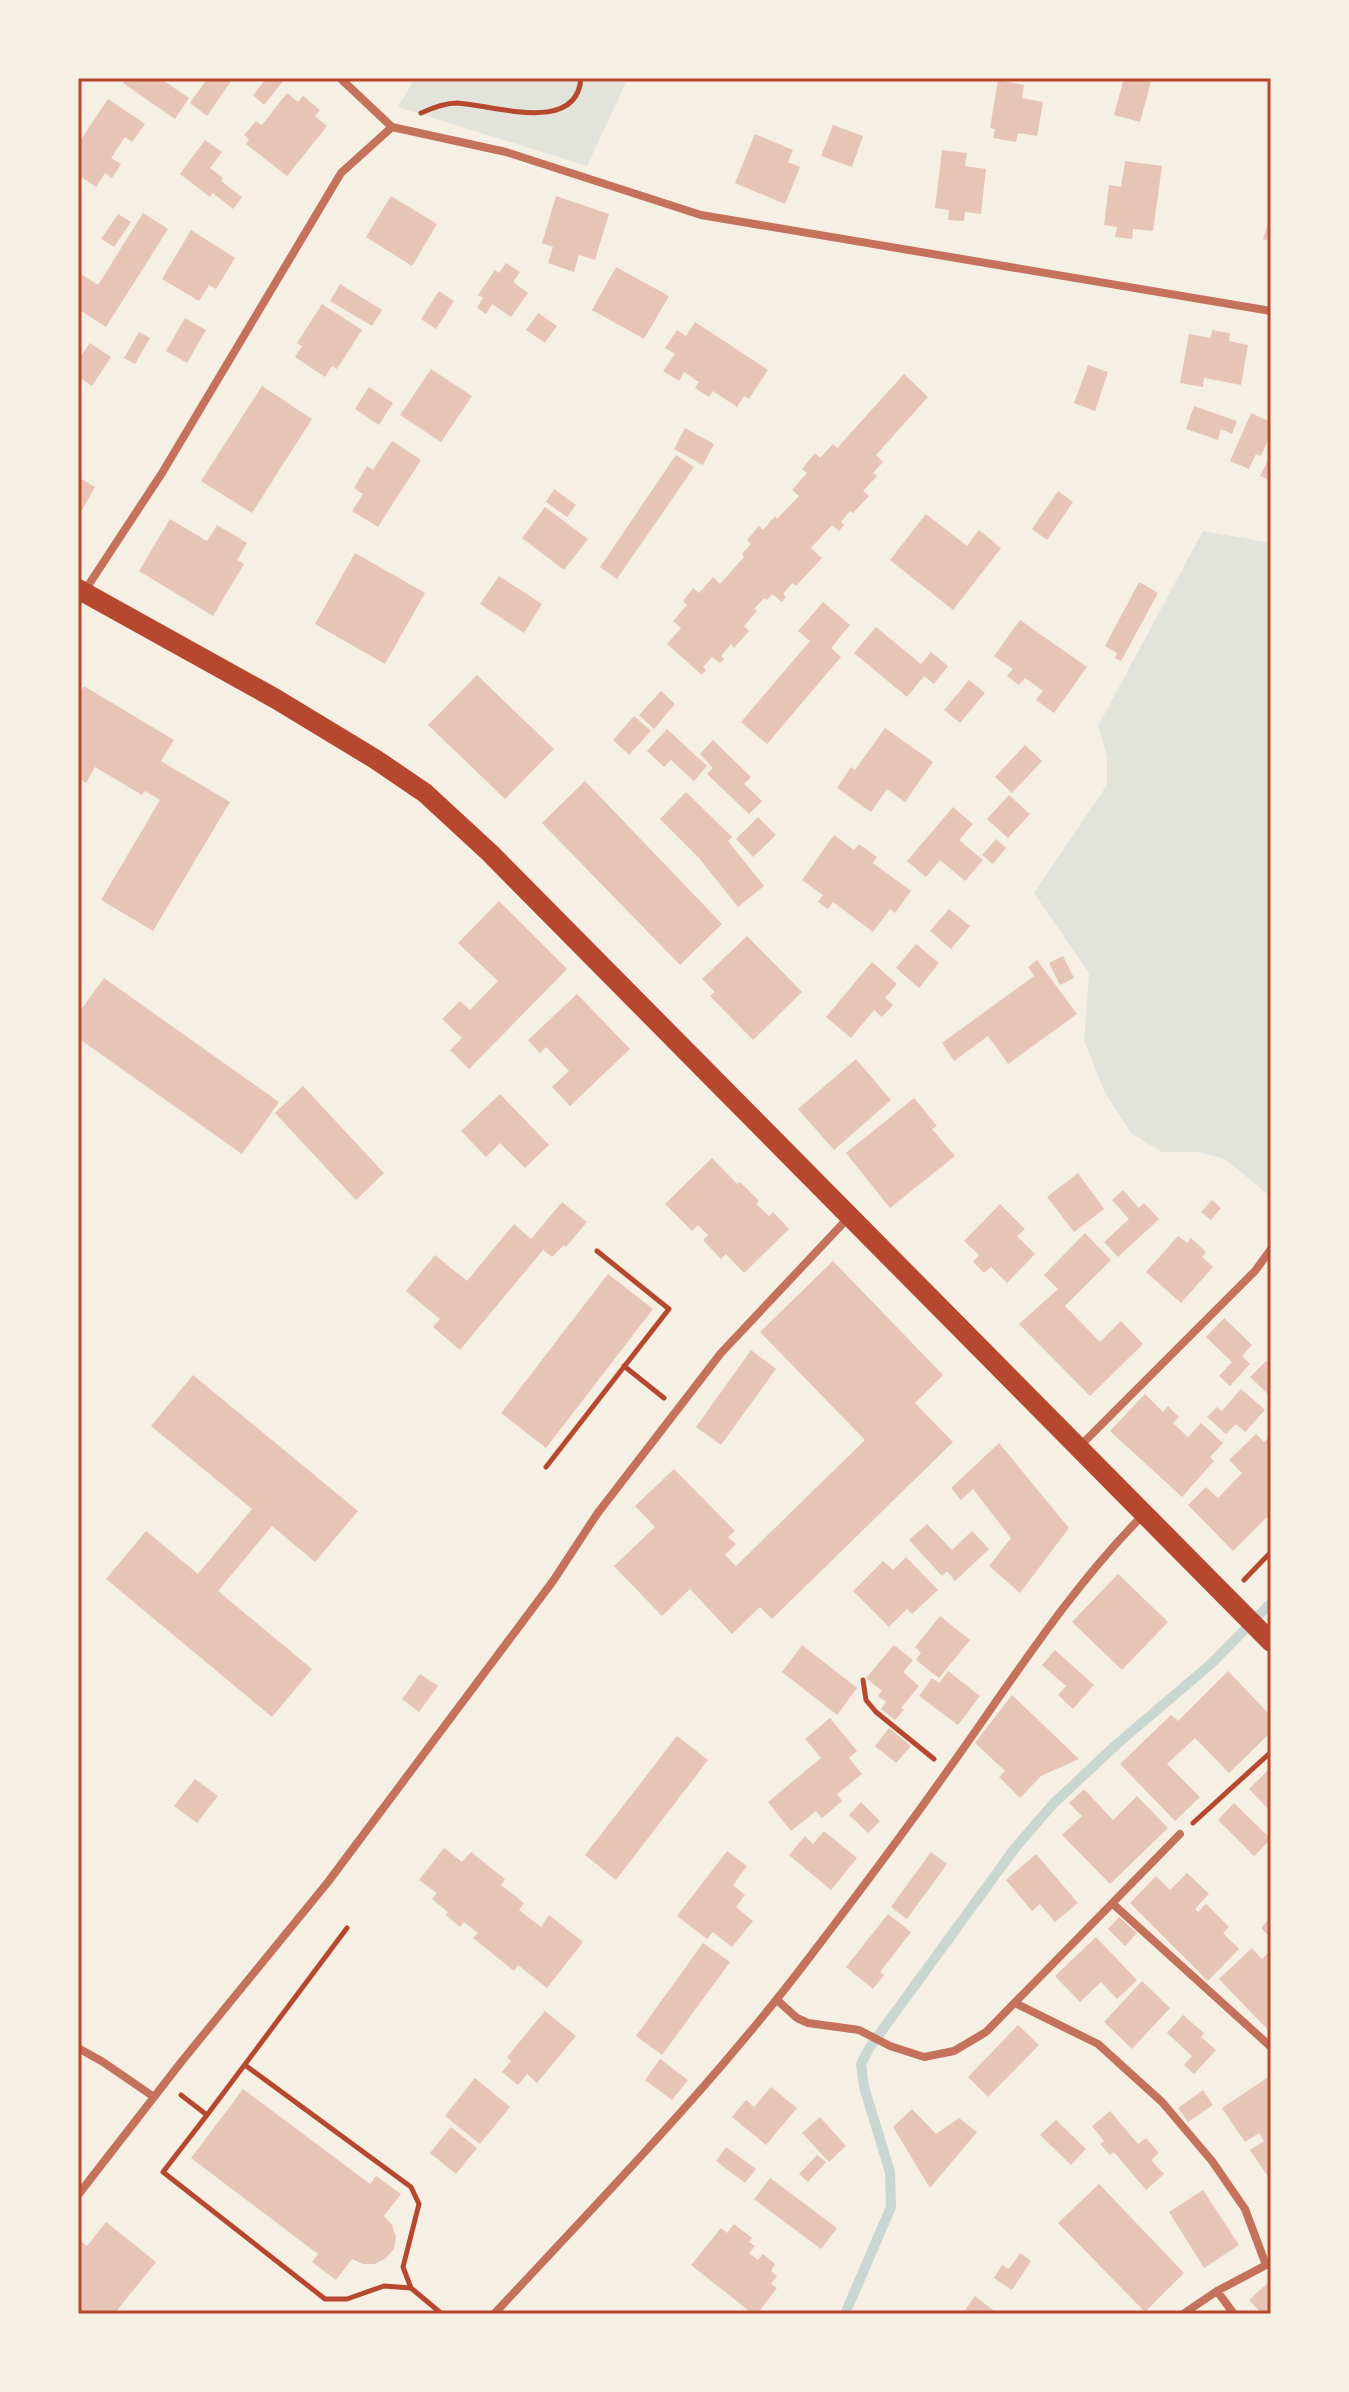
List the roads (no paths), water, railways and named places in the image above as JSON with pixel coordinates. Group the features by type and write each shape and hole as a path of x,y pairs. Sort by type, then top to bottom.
{"main road":[{"path":"80,594 276,699 425,793 490,853 1266,1637"}],"street":[{"path":"340,78 392,127 506,152 701,215 1271,311"},
{"path":"80,594 162,473 341,173 392,127"},
{"path":"78,2195 328,1882 553,1581 597,1514 713,1364 827,1238 850,1217"},
{"path":"1078,1449 1255,1271 1271,1249"},
{"path":"494,2314 651,2145 777,2000 948,1770 1054,1617 1109,1549 1143,1514"},
{"path":"777,2000 797,2018 808,2023 859,2030 890,2046 924,2057 954,2051 986,2032 1180,1834"},
{"path":"1113,1904 1271,2047"},
{"path":"1015,2003 1098,2044 1162,2102 1212,2161 1245,2209 1269,2264 1217,2291 1183,2314"},
{"path":"78,2048 154,2097"},
{"path":"1217,2291 1234,2314"}],"waterway":[{"path":"845,2314 891,2207 890,2172 864,2087 861,2064 870,2047 1015,1848 1053,1804 1117,1744 1212,1663 1271,1603"}]}
